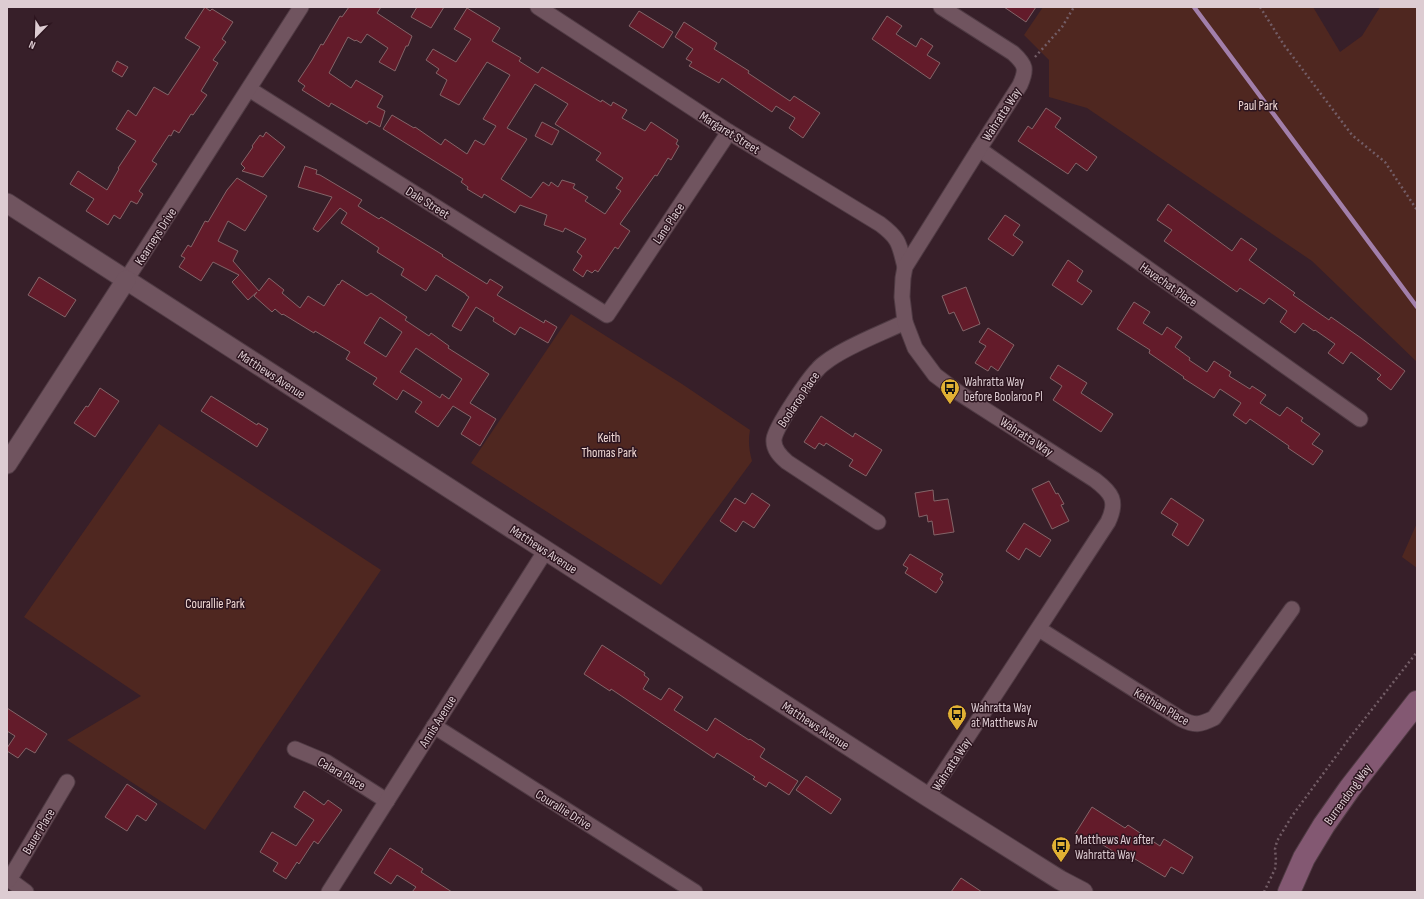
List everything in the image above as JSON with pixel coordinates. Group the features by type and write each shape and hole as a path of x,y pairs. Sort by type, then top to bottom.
{"main road":[{"name":"Burrendong Way","path":"1289,892 1304,858 1324,825 1350,788 1414,713"}],"street":[{"name":"Kearneys Drive","path":"7,464 301,7"},
{"name":"Margaret Street","path":"538,7 729,132 880,224 898,240 905,267"},
{"path":"941,7 1013,53 1021,60 1025,68"},
{"name":"Wahratta Way","path":"928,797 1039,629 1108,522 1113,511 1113,499 1106,488 959,393 935,375 915,348 905,322 902,297 902,278 905,267 1020,85 1025,68"},
{"name":"Dale Street","path":"249,89 607,315"},
{"name":"Lane Place","path":"607,315 729,132"},
{"name":"Havachat Place","path":"979,149 1360,419"},
{"name":"Matthews Avenue","path":"7,203 928,797 1060,880 1083,892"},
{"name":"Boolaroo Place","path":"878,522 787,462 779,455 775,448 774,440 778,429 810,378 819,368 829,359 840,353 905,322"},
{"name":"Annis Avenue","path":"329,892 546,550"},
{"name":"Keithian Place","path":"1039,629 1181,719 1192,724 1203,724 1214,718 1292,609"},
{"name":"Courallie Drive","path":"434,726 695,892"},
{"name":"Calara Place","path":"295,749 326,762 387,801"},
{"name":"Bauer Place","path":"8,879 67,782"},
{"path":"8,879 26,892"}],"path":[{"path":"1025,68 1062,27 1074,7"},
{"path":"1260,7 1284,45 1352,135 1385,162 1417,210"},
{"path":"1264,892 1275,869 1275,849 1277,841 1292,816 1348,740 1417,652"}],"green space":[{"name":"Paul Park","path":"1043,7 1313,7 1340,52 1362,36 1380,7 1417,7 1417,362 1312,261 1087,108 1049,97 1049,60 1024,35"},
{"name":"Keith Thomas Park","path":"571,314 682,384 750,430 749,446 752,461 661,585 471,463"},
{"name":"Courallie Park","path":"159,424 381,570 205,830 67,740 141,696 24,617"},
{"path":"1417,523 1417,568 1402,557"}],"building":[{"path":"205,7 210,11 212,9 233,22 222,39 226,42 213,60 218,63 201,91 207,95 193,115 191,114 179,133 174,130 171,136 169,135 152,161 157,164 139,191 143,194 137,204 131,201 120,219 114,215 108,225 86,211 94,199 70,184 78,171 107,190 119,169 118,168 136,141 116,129 128,110 136,116 154,87 168,95 200,47 185,38"},
{"path":"349,7 381,7 377,13 412,36 395,71 379,62 388,48 367,34 361,43 348,37 329,73 351,88 356,80 383,96 377,107 385,111 380,127 369,121 367,124 331,103 329,107 302,90 305,86 298,81 321,44 323,45 340,16 342,17"},
{"path":"417,7 444,7 431,28 411,17"},
{"path":"1004,7 1036,7 1026,22"},
{"path":"467,8 500,28 492,41 521,58 519,61 538,73 542,67 601,102 602,100 611,106 613,102 627,110 622,118 645,131 651,122 678,140 676,144 679,146 671,160 668,158 657,176 655,175 620,224 630,231 618,249 615,247 598,272 595,270 592,273 587,270 583,277 573,270 582,256 577,252 586,239 565,228 563,232 544,225 547,215 520,205 515,213 484,194 482,198 467,189 468,187 461,182 463,179 383,129 392,115 414,128 415,127 441,145 445,139 467,154 475,140 484,145 496,126 483,119 510,75 487,62 459,105 440,95 447,80 436,73 439,69 426,60 433,49 456,62 471,39 454,29","holes":["535,84 568,104 555,124 601,153 596,160 623,178 616,188 621,191 605,214 585,201 588,197 573,188 575,184 562,180 558,187 551,182 549,186 543,182 531,198 501,179 527,139 507,128"]},
{"path":"639,11 673,32 663,48 629,26"},
{"path":"887,16 902,26 896,34 916,47 921,38 933,46 927,55 940,63 930,79 872,39"},
{"path":"684,22 717,43 714,49 749,71 748,73 790,101 794,96 820,113 803,138 789,128 795,118 776,106 772,112 722,78 719,83 689,66 692,62 686,59 693,49 675,37"},
{"path":"117,61 128,67 122,77 112,71"},
{"path":"1046,108 1061,118 1055,127 1097,157 1087,171 1076,163 1068,174 1018,141 1028,126 1032,129"},
{"path":"542,122 559,131 552,145 535,136"},
{"path":"266,132 285,147 263,177 242,171 245,168 241,164 253,147 252,146 260,135 263,137"},
{"path":"305,166 317,170 316,174 362,200 358,206 379,219 381,217 487,284 490,279 503,287 497,295 544,323 545,320 557,327 548,343 520,327 515,335 493,321 494,318 476,307 461,331 452,326 469,297 436,275 426,291 401,275 404,269 377,252 379,248 341,223 347,213 340,208 318,232 313,229 332,197 298,187"},
{"path":"237,178 267,196 245,231 228,221 218,241 238,251 233,261 259,291 269,278 284,290 282,293 300,308 308,296 324,306 342,280 367,296 371,293 407,317 405,320 429,336 431,333 449,346 448,348 489,374 470,403 496,419 480,446 461,434 471,417 453,406 438,427 415,412 422,402 403,390 397,400 373,384 377,378 346,359 350,352 315,331 314,333 283,314 282,315 275,309 272,312 254,296 257,292 248,300 232,282 239,275 213,262 201,281 179,267 185,258 181,256 188,245 191,247 205,221 208,222 227,190","holes":["380,317 402,332 386,357 364,343","416,348 462,379 449,399 442,394 440,398 400,372"]},
{"path":"1168,204 1232,251 1241,238 1257,249 1249,260 1295,293 1293,295 1329,320 1331,317 1405,371 1391,390 1377,379 1381,375 1351,352 1343,364 1328,353 1335,344 1315,330 1314,331 1303,323 1295,333 1280,322 1287,311 1269,298 1264,304 1240,288 1237,292 1164,241 1172,230 1157,220"},
{"path":"1005,215 1020,225 1013,235 1023,242 1013,256 988,239"},
{"path":"1068,260 1083,271 1077,281 1092,291 1082,305 1052,285"},
{"path":"39,277 76,300 65,317 28,295"},
{"path":"966,287 980,324 963,331 954,312 949,314 942,296"},
{"path":"1134,302 1150,312 1143,323 1162,335 1167,327 1182,337 1175,347 1190,358 1189,360 1207,372 1214,361 1231,372 1229,376 1250,389 1252,386 1266,395 1260,403 1280,416 1287,407 1303,418 1301,421 1320,434 1312,444 1323,451 1313,465 1250,419 1246,424 1233,415 1241,403 1220,389 1214,398 1183,378 1184,377 1149,353 1150,350 1117,329"},
{"path":"988,328 1014,345 998,371 991,366 988,371 975,363 986,346 979,342"},
{"path":"1058,365 1087,383 1081,393 1113,414 1101,432 1053,400 1062,386 1050,378"},
{"path":"100,388 119,401 95,437 74,423 86,406 88,407"},
{"path":"211,396 257,425 258,423 268,429 257,447 201,411"},
{"path":"821,416 853,437 855,433 882,450 866,476 849,466 853,460 826,443 824,446 819,443 815,449 804,442"},
{"path":"1049,481 1056,494 1058,493 1064,504 1061,505 1069,521 1052,529 1032,489"},
{"path":"933,490 934,501 948,499 954,532 934,535 932,521 928,522 927,515 919,517 915,493"},
{"path":"752,493 770,505 754,528 743,521 736,532 720,521 735,498 745,504"},
{"path":"1171,498 1204,520 1188,546 1172,535 1178,524 1161,513"},
{"path":"1024,523 1051,540 1040,557 1026,548 1019,560 1006,551"},
{"path":"910,554 943,574 940,579 943,582 936,593 905,573 908,568 903,565"},
{"path":"602,645 645,673 644,675 649,679 643,689 661,700 669,688 683,697 674,710 707,731 715,718 765,749 760,757 798,781 789,795 769,782 766,787 753,779 755,777 717,753 714,758 611,689 610,691 584,674"},
{"path":"7,708 47,734 35,753 26,748 18,758 7,751 7,748 15,736 7,731"},
{"path":"806,776 841,799 831,814 796,790"},
{"path":"127,784 157,804 146,821 137,815 127,831 105,817"},
{"path":"304,791 324,805 328,800 342,810 318,844 314,841 299,864 297,862 286,879 273,871 278,863 260,852 272,832 296,846 314,820 294,807"},
{"path":"1092,807 1125,828 1128,825 1160,846 1164,839 1193,857 1183,874 1171,867 1165,877 1130,856 1127,860 1095,840 1092,845 1075,834"},
{"path":"390,848 423,869 421,872 452,892 412,892 416,887 397,875 391,884 374,873"},
{"path":"961,878 982,892 951,892"}],"waterway":[{"path":"1194,7 1417,307"}],"place":[{"name":"Wahratta Way before Boolaroo Pl","path":"950,405"},
{"name":"Wahratta Way at Matthews Av","path":"957,731"},
{"name":"Matthews Av after Wahratta Way","path":"1061,863"}]}
